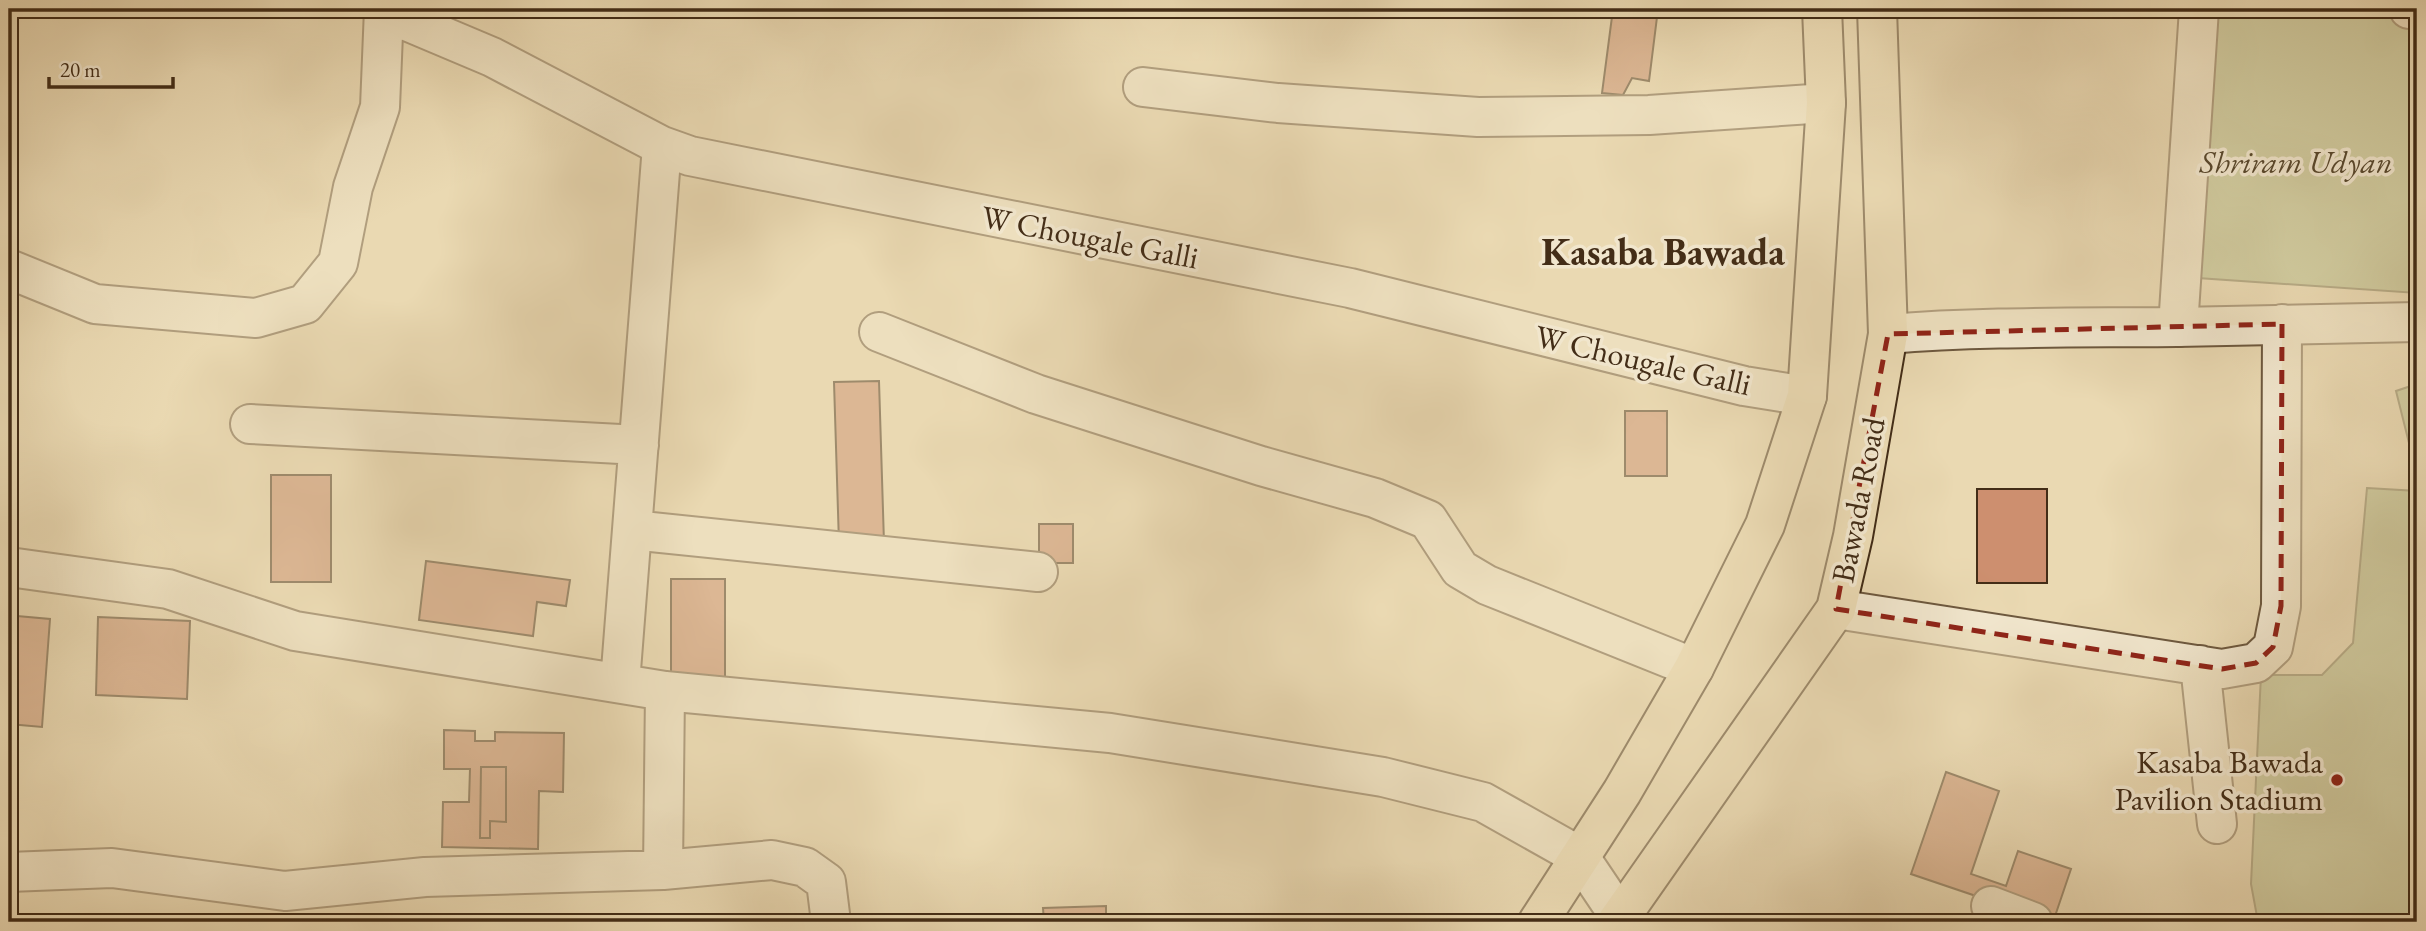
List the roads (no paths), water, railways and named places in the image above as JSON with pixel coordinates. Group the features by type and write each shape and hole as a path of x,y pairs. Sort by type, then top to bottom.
{"main road":[{"path":"1538,922 1622,792 1693,668 1765,525 1807,396 1826,103 1822,9"},
{"name":"Bawada Road","path":"1621,921 1836,608 1853,536 1888,334 1877,9"}],"street":[{"path":"9,269 95,304 256,318 305,304 338,263 353,187 380,107 384,9"},
{"name":"W Chougale Galli","path":"402,9 409,22 492,57 662,146 690,156 1350,288 1744,386 1807,396"},
{"path":"2178,327 2199,9"},
{"path":"2409,9 2417,9"},
{"path":"1143,87 1278,103 1478,117 1649,115 1826,103"},
{"path":"621,683 662,146"},
{"path":"1888,334 1928,330 2070,326 2178,327 2417,322"},
{"path":"1836,608 2222,669 2256,663 2273,647 2281,606 2282,324"},
{"path":"879,332 1036,394 1261,466 1375,498 1428,520 1460,569 1487,584 1693,668"},
{"path":"250,424 639,445"},
{"path":"632,530 1038,572"},
{"path":"9,567 168,589 295,631 665,691 1110,733 1383,777 1483,802 1579,856 1621,921"},
{"path":"2200,665 2217,824"},
{"path":"663,870 665,691"},
{"path":"9,872 112,868 285,891 425,877 663,870 772,860 805,867 826,883 831,922"},
{"path":"1990,906 2033,922"}],"place":[{"name":"Kasaba Bawada Pavilion Stadium","path":"2337,780"}],"district":[{"name":"Kasaba Bawada","path":"1663,252"}],"park label":[{"name":"Shriram Udyan","path":"2296,162"}]}
